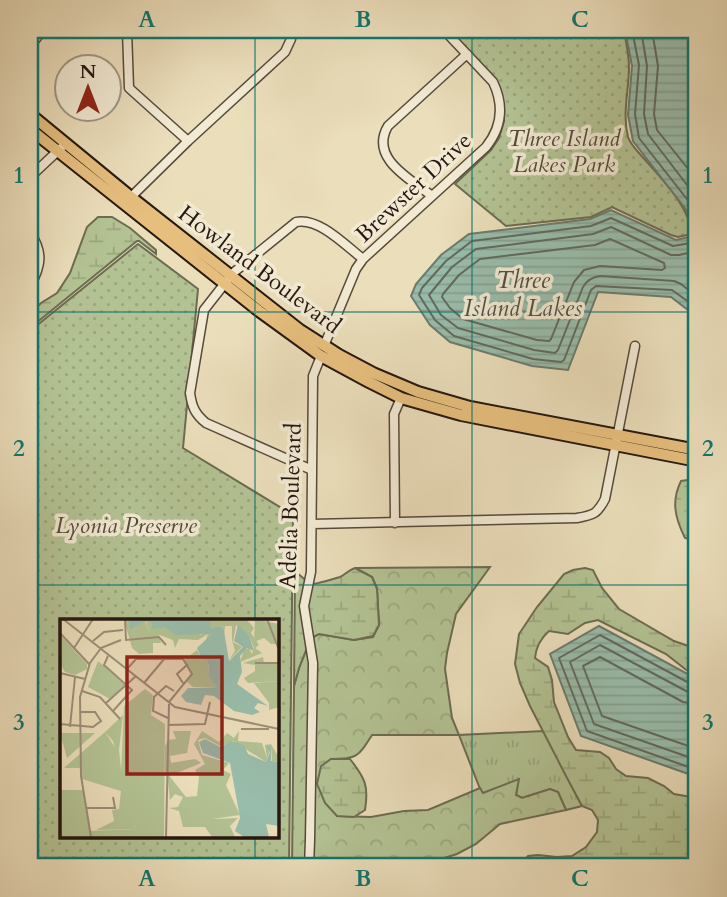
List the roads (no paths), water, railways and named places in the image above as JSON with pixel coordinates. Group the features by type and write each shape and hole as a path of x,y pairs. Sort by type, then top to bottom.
{"main road":[{"name":"Howland Boulevard","path":"30,114 62,147 227,280 350,373 401,398 461,415 697,450"},
{"name":"Howland Boulevard","path":"30,129 62,147 181,235 227,280"},
{"name":"Howland Boulevard","path":"323,351 332,357 339,355 418,392 457,404 697,461"}],"street":[{"path":"30,46 43,30"},
{"path":"127,30 129,89 188,141"},
{"path":"131,197 285,52 290,44 291,30"},
{"name":"Brewster Drive","path":"323,351 356,269 363,260 486,147 498,128 500,104 493,82 444,30"},
{"path":"432,196 385,156 382,145 384,132 467,54"},
{"path":"30,177 62,147"},
{"path":"312,470 206,423 198,416 192,407 190,393 204,310 227,280 296,222 304,220 322,228 363,260"},
{"path":"30,232 36,242 39,264 30,286"},
{"path":"312,524 577,518 598,512 606,499 635,346"},
{"name":"Adelia Boulevard","path":"309,867 313,663 304,606 311,572 313,376 323,351"},
{"path":"395,523 394,414 401,398"}],"water":[{"name":"Three Island Lakes","path":"625,30 697,30 697,317 671,297 598,292 568,370 532,366 450,342 430,325 411,296 416,284 441,255 469,234 590,219 611,210 676,240 694,236 693,222 684,207 633,141 628,115 632,66"},
{"path":"599,626 697,679 697,777 581,736 550,654"}],"park label":[{"name":"Three Island Lakes Park","path":"564,151"},
{"name":"Lyonia Preserve","path":"126,525"}]}
